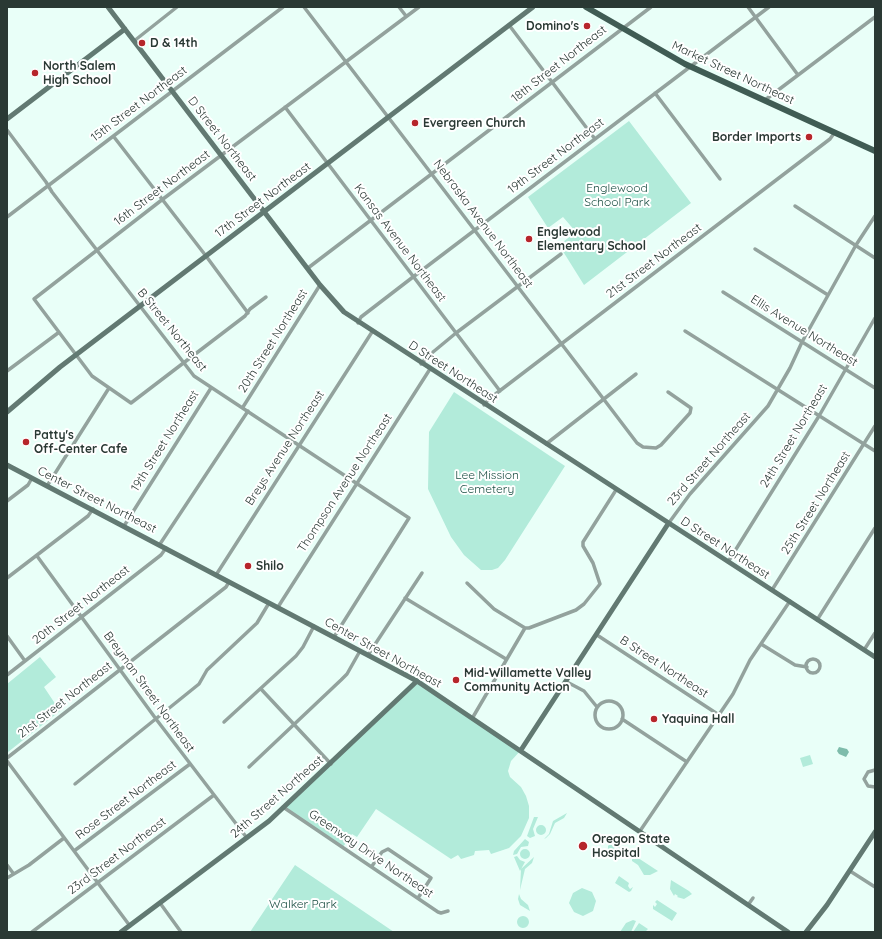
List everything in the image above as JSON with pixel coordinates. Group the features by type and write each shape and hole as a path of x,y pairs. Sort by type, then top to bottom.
{"main road":[{"name":"Market Street Northeast","path":"586,7 690,67 875,151"}],"street":[{"name":"D Street Northeast","path":"108,7 320,285 344,312 358,323 484,405 875,657"},
{"path":"134,40 177,7"},
{"name":"15th Street Northeast","path":"7,217 283,7"},
{"name":"Nebraska Avenue Northeast","path":"304,7 637,443 649,448 656,448 666,440 692,410 668,392"},
{"path":"399,7 406,16"},
{"name":"16th Street Northeast","path":"58,333 34,299 163,199 419,7"},
{"name":"17th Street Northeast","path":"7,412 76,355 533,7"},
{"name":"18th Street Northeast","path":"308,268 651,7"},
{"path":"748,7 798,75"},
{"name":"19th Street Northeast","path":"358,323 361,317 474,229 769,7"},
{"path":"765,100 875,17"},
{"path":"509,25 595,139"},
{"path":"7,119 125,29"},
{"path":"655,93 720,179"},
{"name":"Kansas Avenue Northeast","path":"285,107 369,221 413,276 500,391"},
{"name":"B Street Northeast","path":"7,130 139,307 194,376 409,518 334,637"},
{"name":"21st Street Northeast","path":"484,405 489,399 830,139 835,132"},
{"path":"114,137 163,199 248,313"},
{"path":"796,206 875,258"},
{"name":"23rd Street Northeast","path":"522,750 668,524 690,494 760,418 778,390 802,342 856,245 875,216"},
{"path":"755,249 828,295"},
{"path":"421,364 427,357 456,333 561,254"},
{"name":"20th Street Northeast","path":"243,407 320,285"},
{"name":"Ellis Avenue Northeast","path":"723,292 875,388"},
{"path":"7,371 58,333 92,376 131,403 248,313 266,297"},
{"name":"24th Street Northeast","path":"728,562 819,416 875,318"},
{"path":"684,331 875,451"},
{"name":"Breys Avenue Northeast","path":"216,575 372,332"},
{"name":"Thompson Avenue Northeast","path":"278,607 430,369"},
{"path":"546,444 636,374"},
{"path":"48,486 109,388"},
{"name":"19th Street Northeast","path":"124,526 211,388"},
{"name":"20th Street Northeast","path":"160,544 248,411"},
{"name":"25th Street Northeast","path":"772,590 875,426"},
{"name":"Center Street Northeast","path":"7,465 160,544 417,681 522,750 788,932"},
{"path":"7,501 28,484 32,478"},
{"path":"468,583 494,609 525,628 529,628 576,610 584,604 599,585 600,581 593,563 583,546 583,542 616,490"},
{"path":"7,578 88,516 93,509"},
{"path":"817,620 875,528"},
{"name":"20th Street Northeast","path":"7,676 161,555 166,548"},
{"name":"Breyman Street Northeast","path":"37,556 156,719 247,838"},
{"path":"368,655 422,573"},
{"name":"21st Street Northeast","path":"7,760 226,587 229,582"},
{"path":"405,598 506,659"},
{"path":"640,831 733,694 744,670 790,601"},
{"path":"75,784 199,684 207,670 257,623 269,603"},
{"path":"224,722 301,651 314,626"},
{"path":"473,717 525,628"},
{"path":"864,650 875,633"},
{"name":"B Street Northeast","path":"597,635 719,715"},
{"path":"7,636 25,661"},
{"path":"761,644 794,665 807,667"},
{"path":"249,767 347,674 360,651"},
{"name":"24th Street Northeast","path":"121,932 247,838 284,807 417,681"},
{"path":"567,682 584,692 597,707"},
{"path":"261,689 331,764"},
{"path":"604,701 613,701 620,706 623,715 622,719 617,726 605,728 596,720 595,711 604,701"},
{"path":"622,719 687,762"},
{"path":"7,760 130,926"},
{"name":"Rose Street Northeast","path":"74,851 190,764"},
{"path":"875,770 868,772 864,779 868,786 875,787"},
{"name":"23rd Street Northeast","path":"32,932 214,796"},
{"name":"Greenway Drive Northeast","path":"284,807 438,912 441,913 448,911"},
{"path":"806,932 815,918 825,908 875,832"},
{"path":"7,878 38,858 64,838"},
{"path":"372,866 382,852 388,849 431,878 418,898"},
{"path":"7,865 13,873"},
{"path":"850,870 875,888"},
{"path":"748,905 753,898"},
{"path":"160,903 181,932"}],"green space":[{"name":"Englewood School Park","path":"629,121 691,203 584,285 559,245 576,232 563,217 548,228 528,197"},
{"name":"Lee Mission Cemetery","path":"454,392 565,466 505,560 498,568 492,570 481,570 464,555 451,537 428,489 429,432"},
{"path":"40,657 56,677 44,687 60,711 8,752 7,684"},
{"path":"417,681 521,750 511,761 508,771 510,777 521,787 526,796 529,806 529,818 521,836 509,848 491,854 489,850 475,851 474,855 461,859 458,855 451,859 376,809 357,837 352,834 343,847 283,807"},
{"path":"810,755 813,764 803,767 800,758"},
{"path":"567,813 564,818 555,823 550,834 544,839 549,834 553,821"},
{"path":"534,817 538,817 533,829 535,836 530,838 527,836"},
{"path":"539,825 543,825 546,830 543,835 539,835 536,832 536,828"},
{"path":"525,839 529,842 528,846 521,847 517,854 513,855 514,851"},
{"path":"616,843 620,848 616,855 613,853 615,856 608,852 608,846 610,844 615,847"},
{"path":"525,849 530,854 525,859 520,854"},
{"path":"632,854 658,871 650,875 644,875 638,865 632,861"},
{"path":"517,856 520,860 525,862 520,871 514,857"},
{"path":"534,857 532,863 525,869 520,890 521,869"},
{"name":"Walker Park","path":"295,865 394,932 250,932"},
{"path":"619,876 629,883 628,886 630,889 633,887 631,891 629,892 615,883"},
{"path":"671,880 692,894 684,899 677,897 678,896 675,894 674,896 670,889"},
{"path":"582,888 592,892 596,901 593,911 583,916 574,912 569,903 573,893"},
{"path":"519,894 521,899 528,905 530,911 520,905 518,899"},
{"path":"657,900 677,913 672,921 653,909 653,905 655,907 657,904 655,902"},
{"path":"521,916 525,916 529,922 525,928 521,928 517,924 517,920"},
{"path":"633,920 636,921 631,932 620,932 626,923"},
{"path":"639,923 648,929 645,932 633,932"}],"shaded area":[{"path":"839,747 847,749 849,752 846,757 839,754 837,751"}],"place":[{"name":"Domino's","path":"587,26"},
{"name":"D & 14th","path":"142,43"},
{"name":"North Salem High School","path":"35,73"},
{"name":"Evergreen Church","path":"415,123"},
{"name":"Border Imports","path":"809,137"},
{"name":"Englewood Elementary School","path":"529,239"},
{"name":"Patty's Off-Center Cafe","path":"26,442"},
{"name":"Shilo","path":"248,566"},
{"name":"Mid-Willamette Valley Community Action","path":"456,680"},
{"name":"Yaquina Hall","path":"654,719"},
{"name":"Oregon State Hospital","path":"583,846"}]}
